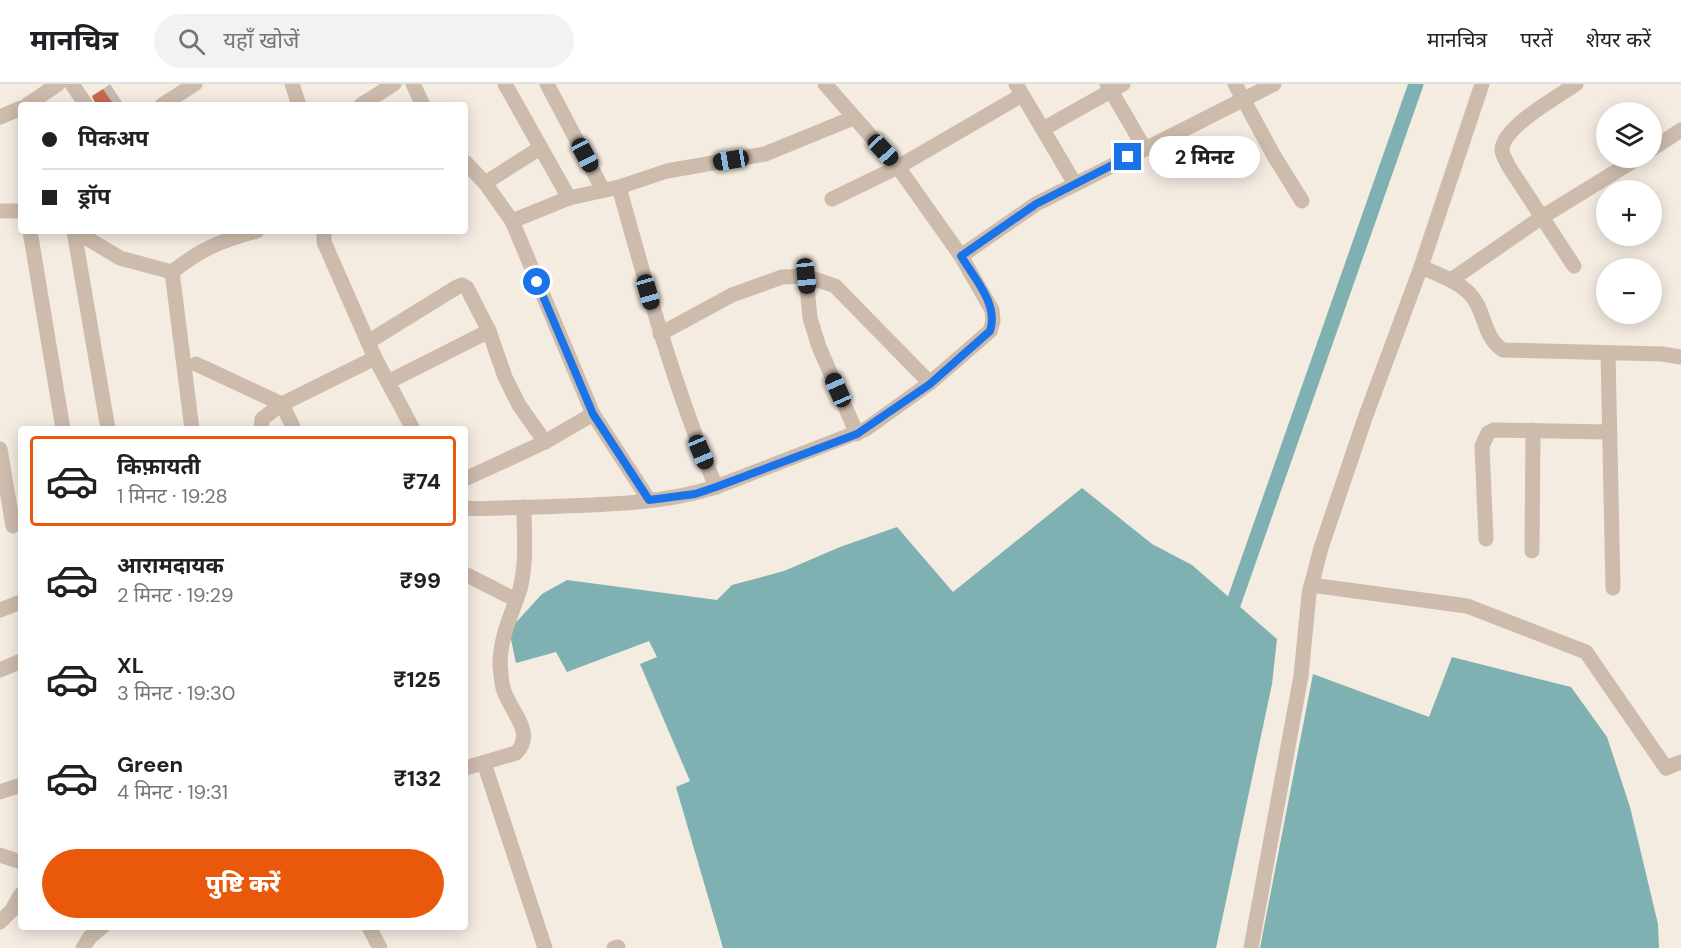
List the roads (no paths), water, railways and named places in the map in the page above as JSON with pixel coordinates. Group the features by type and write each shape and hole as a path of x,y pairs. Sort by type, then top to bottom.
{"street":[{"path":"31,102 58,84"},
{"path":"72,84 84,102"},
{"path":"167,102 195,84"},
{"path":"292,84 298,102"},
{"path":"366,102 394,84"},
{"path":"413,84 422,102"},
{"path":"505,84 569,198"},
{"path":"547,84 603,190"},
{"path":"468,508 649,500 695,494 716,487 857,434 930,384 990,331 993,321 983,291 961,256 898,166 825,84"},
{"path":"1235,84 1302,201"},
{"path":"961,256 1036,204 1274,84"},
{"path":"1251,948 1301,676 1311,585 1321,548 1365,418 1421,267 1482,84"},
{"path":"1574,266 1509,167 1502,151 1505,137 1516,125 1576,84"},
{"path":"1043,129 1114,86 1145,148"},
{"path":"831,199 898,166 1019,89 1075,184"},
{"path":"0,117 18,109"},
{"path":"512,221 569,198 619,187 667,171 765,154 853,118"},
{"path":"1662,142 1681,130"},
{"path":"485,183 540,148"},
{"path":"468,165 485,183 512,221 593,414 649,500"},
{"path":"1451,280 1542,218 1622,168"},
{"path":"619,187 660,334 694,434 716,487"},
{"path":"0,211 18,211"},
{"path":"30,234 62,426"},
{"path":"76,234 108,426"},
{"path":"80,234 120,258 172,272"},
{"path":"172,272 196,253 222,239 244,234"},
{"path":"324,234 324,243 375,358 410,426"},
{"path":"1421,267 1451,280 1470,294 1480,310 1487,333 1503,350 1681,357"},
{"path":"172,272 192,426"},
{"path":"660,334 732,295 782,277 806,276 835,285 930,384"},
{"path":"806,276 810,318 819,347 857,434"},
{"path":"368,342 462,285 467,288 489,331 505,377 519,405 544,442"},
{"path":"388,382 489,331"},
{"path":"1608,353 1613,588"},
{"path":"261,426 262,419 282,404 375,358"},
{"path":"196,364 282,404 293,426"},
{"path":"468,478 544,442 593,414"},
{"path":"1486,539 1483,440 1494,430 1609,432"},
{"path":"1532,551 1533,430"},
{"path":"0,449 11,526"},
{"path":"468,767 516,753 525,739 522,725 504,691 500,665 501,645 516,600 525,562 524,507"},
{"path":"468,576 516,600"},
{"path":"1311,585 1467,606 1586,652 1666,768 1681,762"},
{"path":"0,610 18,603"},
{"path":"0,670 18,663"},
{"path":"484,763 545,948"},
{"path":"0,792 18,786"},
{"path":"0,840 9,858"},
{"path":"0,922 12,910 18,899"},
{"path":"83,948 98,930"},
{"path":"371,930 380,948"}],"water":[{"path":"1082,488 1152,544 1192,565 1277,639 1272,684 1216,948 723,948 676,787 690,781 640,664 657,657 649,641 567,672 556,652 516,663 509,630 542,594 567,580 717,600 732,585 784,571 840,547 897,527 953,592"},
{"path":"1452,657 1571,687 1607,737 1630,807 1658,924 1659,948 1260,948 1313,674 1429,717"}],"waterway":[{"path":"1228,619 1416,84"}]}
